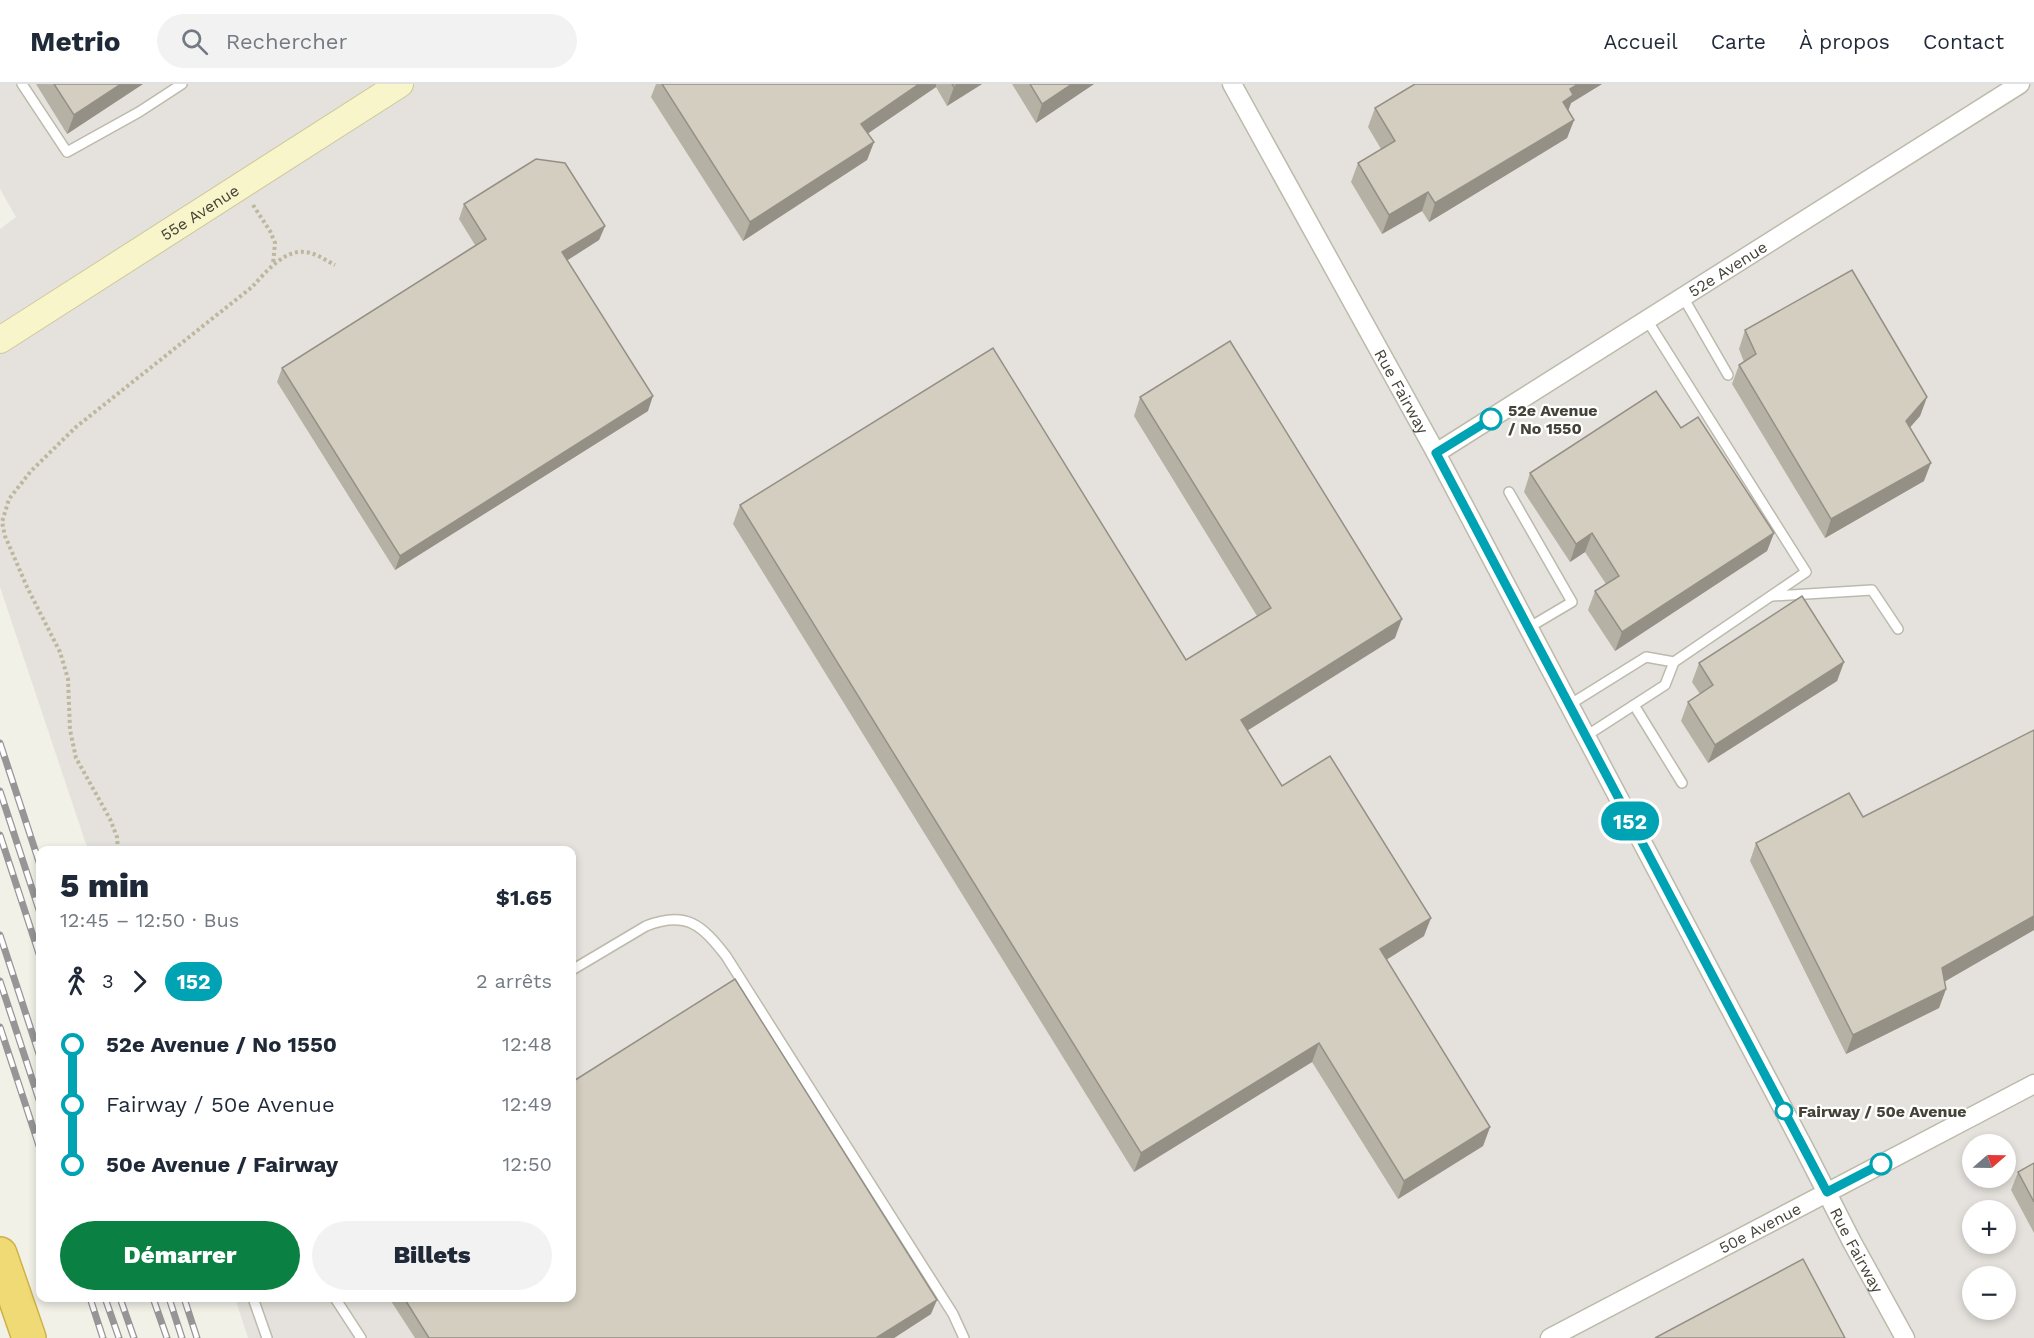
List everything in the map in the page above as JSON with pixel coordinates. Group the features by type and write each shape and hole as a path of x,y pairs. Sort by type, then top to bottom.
{"highway":[{"path":"0,1254 29,1338"}],"street":[{"name":"55e Avenue","path":"0,340 400,84"},
{"name":"Rue Fairway","path":"1232,84 1436,453 1905,1338"},
{"name":"52e Avenue","path":"1436,453 2020,84"},
{"name":"50e Avenue","path":"1550,1338 2034,1084"}],"lane":[{"path":"22,84 67,152 139,112 182,84"},
{"path":"1683,297 1728,375"},
{"path":"1586,736 1665,685 1674,662 1806,572 1647,320"},
{"path":"1509,492 1572,602 1528,628"},
{"path":"1770,597 1872,590 1898,629"},
{"path":"1569,705 1646,657 1674,662"},
{"path":"1634,705 1682,783"},
{"path":"576,968 658,922 683,919 705,932 726,956 953,1314 964,1338"},
{"path":"254,1302 267,1338"},
{"path":"338,1302 361,1338"}],"path":[{"path":"241,186 270,231 274,243 273,264"},
{"path":"118,846 117,837 110,819 76,758 70,730 68,679 60,652 27,587 5,536 2,522 9,499 31,471 76,427 252,287 273,264 289,255 309,252 336,265"}],"shaded area":[{"path":"0,84 2034,84 2034,1338 248,1338 236,1302 576,1302 576,846 87,846 0,587 0,229 16,217 0,189"}],"building":[{"path":"54,84 121,84 74,115"},
{"path":"662,84 919,84 861,124 874,142 750,222"},
{"path":"1030,84 1072,84 1042,104"},
{"path":"1415,84 1578,84 1570,89 1573,95 1563,102 1574,120 1435,203 1428,192 1389,215 1358,163 1395,141 1375,108"},
{"path":"536,159 565,163 605,226 562,252 653,396 400,556 282,368 486,239 464,204"},
{"path":"1852,270 1927,397 1906,421 1931,463 1831,519 1739,365 1756,354 1745,330"},
{"path":"1230,341 1402,619 1241,720 1282,786 1330,756 1431,918 1380,949 1490,1127 1404,1181 1319,1043 1141,1153 740,505 993,348 1186,660 1271,608 1140,397"},
{"path":"1656,391 1681,428 1698,417 1774,533 1622,632 1595,591 1619,576 1592,533 1576,544 1530,473"},
{"path":"1802,596 1844,662 1715,745 1688,702 1713,685 1699,663"},
{"path":"2034,730 2034,916 1942,968 1946,989 1853,1035 1756,843 1849,793 1863,817"},
{"path":"735,979 937,1300 876,1338 429,1338 406,1302 576,1302 576,1079"},
{"path":"2034,1163 2034,1202 2018,1172"},
{"path":"1803,1259 1845,1338 1655,1338"}],"railway":[{"path":"0,743 36,853"},
{"path":"0,791 36,901"},
{"path":"0,835 36,945"},
{"path":"0,935 36,1045"},
{"path":"0,981 36,1091"},
{"path":"0,1027 36,1137"},
{"path":"91,1302 103,1338"},
{"path":"106,1302 119,1338"},
{"path":"121,1302 134,1338"},
{"path":"154,1302 167,1338"},
{"path":"170,1302 182,1338"},
{"path":"185,1302 197,1338"}],"bus line":[{"name":"152","path":"1491,419 1436,453 1827,1192 1881,1164"}],"place":[{"name":"52e Avenue / No 1550","path":"1491,419"},
{"name":"Fairway / 50e Avenue","path":"1784,1111"}]}
